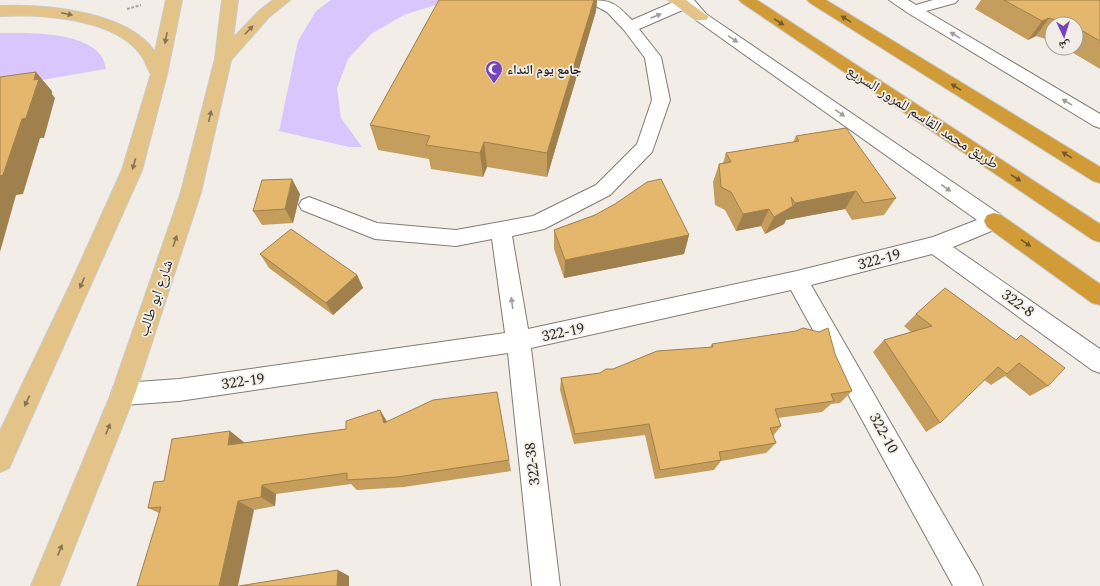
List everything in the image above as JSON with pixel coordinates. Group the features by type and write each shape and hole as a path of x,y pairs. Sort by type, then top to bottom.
{"highway":[{"name":"طريق محمد القاسم للمرور السريع","path":"747,0 1100,234"},
{"path":"815,0 1100,176"},
{"path":"994,221 1100,296"}],"main road":[{"path":"0,10 64,0"},
{"path":"0,459 81,285 132,170 159,74 174,0"},
{"name":"شارع ابو طالب","path":"45,586 123,394 191,192 223,59 230,0"},
{"path":"223,59 264,14 282,0"},
{"path":"682,1 701,17"},
{"path":"0,10 56,12 94,20 124,33 146,50 159,74"}],"street":[{"path":"309,205 376,231 456,238 537,223 603,190 645,147 661,100 652,57 630,27 612,9 595,0"},
{"path":"897,0 1100,122"},
{"path":"913,10 950,0"},
{"path":"630,27 682,1"},
{"path":"701,17 994,221"},
{"name":"322-19","path":"123,394 179,390 518,341 797,280 935,245 994,221"},
{"name":"322-38","path":"501,230 518,341 546,586"},
{"name":"322-8","path":"935,245 1100,362"},
{"name":"322-10","path":"797,280 969,586"}],"shaded area":[{"path":"331,0 463,0 442,3 404,15 371,34 348,59 337,88 341,118 362,147 349,147 279,131 298,41 316,11"},
{"path":"0,33 55,35 83,42 94,49 102,57 106,69 0,87"}],"building":[{"name":"جامع يوم النداء","path":"439,0 594,0 547,153 484,142 480,153 426,145 430,136 370,125"},
{"path":"1004,0 1100,0 1100,41 1084,32 1084,16 1044,16 1044,20 1042,21"},
{"path":"36,72 34,80 39,79 26,118 22,119 3,175 0,176 0,77"},
{"path":"846,128 896,198 864,203 856,191 795,203 791,197 793,206 774,217 769,209 743,214 731,192 721,187 719,164 731,162 726,153 799,141 796,136"},
{"path":"292,179 285,209 253,211 262,180"},
{"path":"661,179 689,235 565,260 554,230 595,215 615,204 647,182"},
{"path":"291,229 357,275 326,303 260,254"},
{"path":"945,288 1016,340 1021,335 1065,368 1048,386 1019,363 1007,374 998,367 940,423 884,340 932,326 916,314"},
{"path":"803,328 819,332 828,328 835,354 852,391 831,394 834,401 775,409 781,426 770,428 776,443 719,452 721,460 660,470 649,424 575,434 561,378 600,373 606,369 613,369 657,351 713,347 712,344 796,331"},
{"path":"497,392 509,460 397,477 347,480 347,473 262,485 261,497 238,501 219,586 137,586 161,507 148,508 154,482 164,481 172,439 230,431 228,445 346,429 346,421 380,410 384,423 433,400"},
{"path":"338,570 337,586 239,586"}],"place":[{"name":"جامع يوم النداء","path":"494,84"}]}
